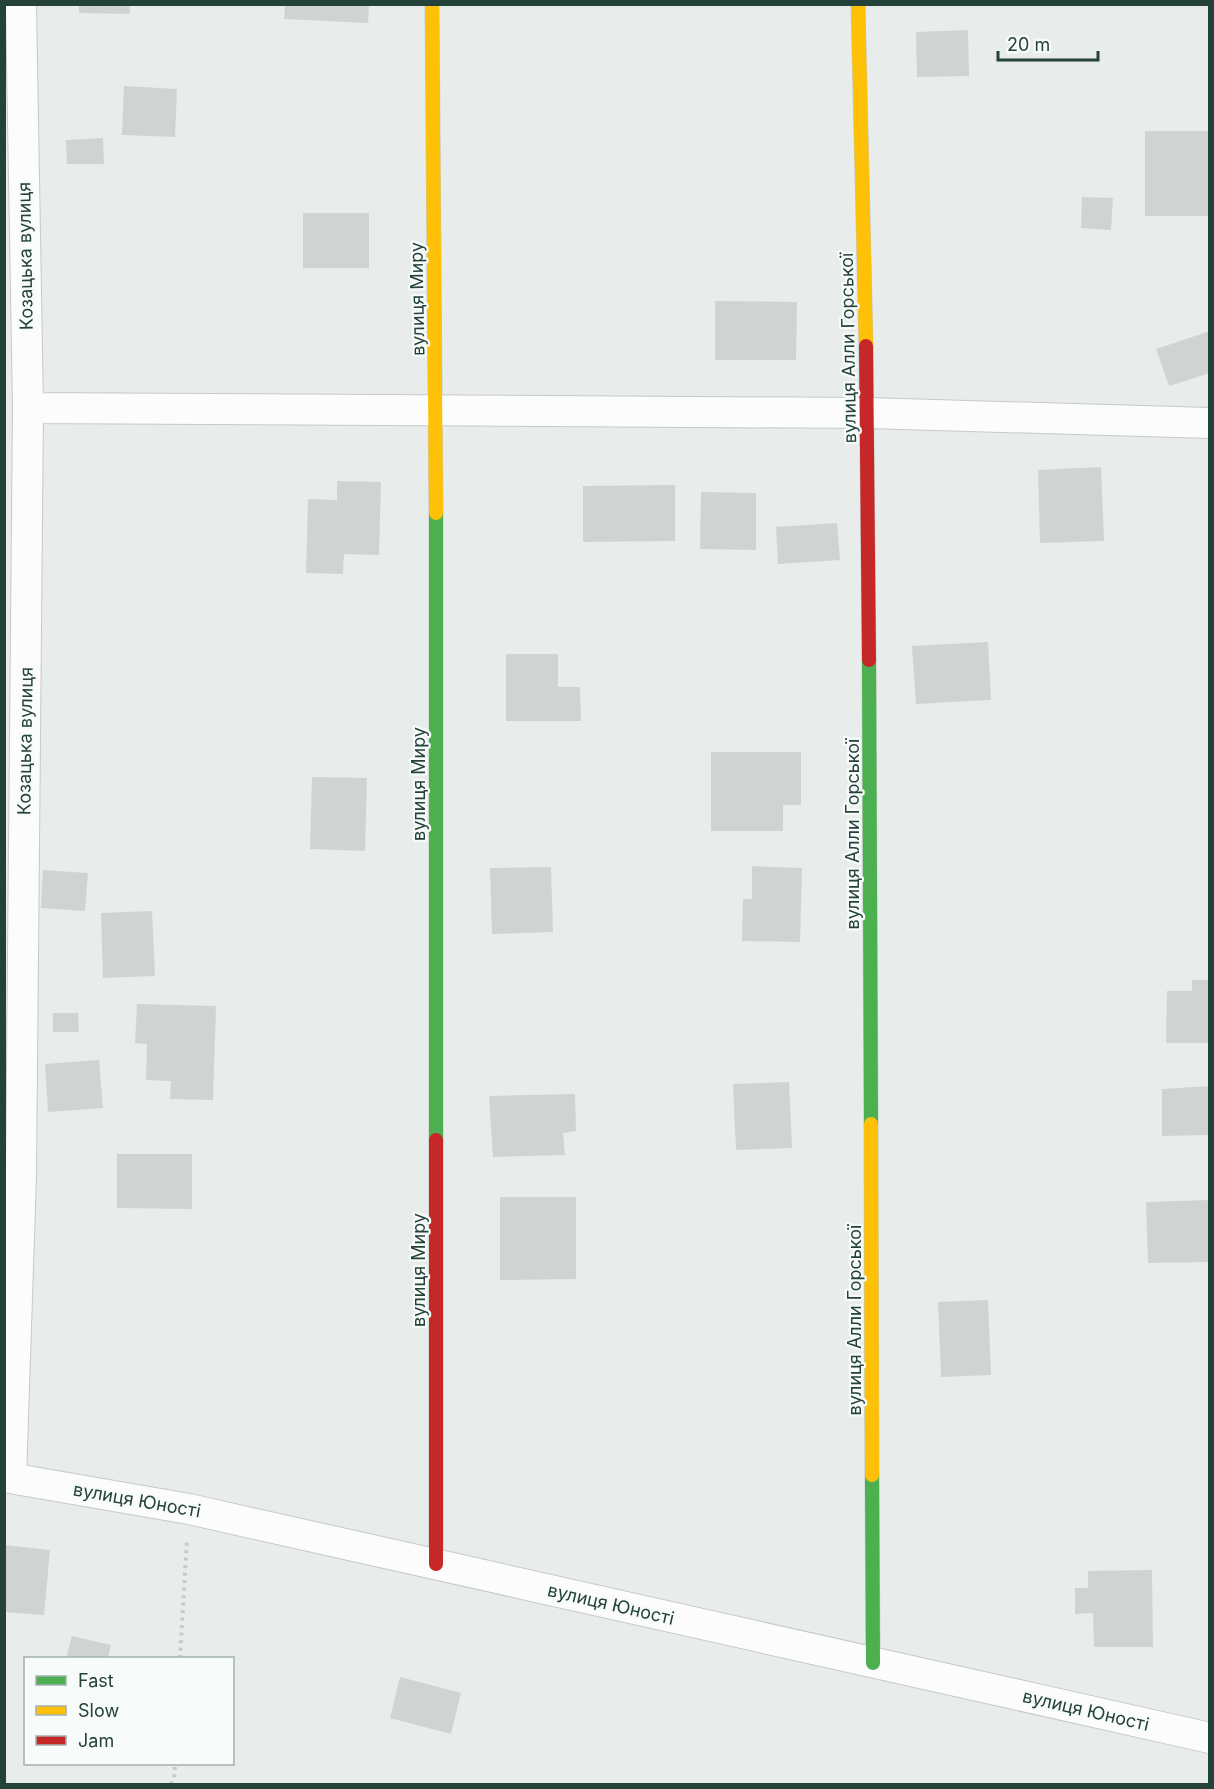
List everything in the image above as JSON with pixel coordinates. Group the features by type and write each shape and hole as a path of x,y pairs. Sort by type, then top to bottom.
{"street":[{"name":"Козацька вулиця","path":"8,1478 21,1176 28,408 21,4"},
{"name":"вулиця Миру","path":"432,4 436,410 436,1564"},
{"name":"вулиця Алли Горської","path":"858,4 868,413 873,1662"},
{"path":"28,408 868,413 1209,423"},
{"name":"вулиця Юності","path":"8,1478 189,1509 1209,1738"}],"path":[{"path":"180,1657 189,1509"},
{"path":"171,1785 174,1779 174,1765"}],"building":[{"path":"79,4 130,4 130,14 79,13"},
{"path":"285,4 369,4 368,23 284,19"},
{"path":"968,30 969,76 917,77 916,32"},
{"path":"124,86 177,89 175,137 122,135"},
{"path":"1145,131 1210,131 1210,216 1145,216"},
{"path":"103,138 104,164 67,164 66,140"},
{"path":"1082,197 1113,198 1111,230 1081,228"},
{"path":"303,213 369,213 369,268 303,268"},
{"path":"715,301 797,302 796,360 715,360"},
{"path":"1210,331 1210,373 1169,386 1156,349"},
{"path":"1101,467 1104,541 1040,543 1038,470"},
{"path":"337,481 381,482 379,555 344,554 343,574 306,573 308,499 337,500"},
{"path":"675,485 675,541 583,542 583,486"},
{"path":"701,492 756,493 756,550 700,549"},
{"path":"837,523 840,560 778,564 776,527"},
{"path":"988,642 991,700 916,704 912,646"},
{"path":"506,654 558,654 558,687 580,687 581,721 506,721"},
{"path":"711,752 801,752 801,805 783,805 783,831 711,831"},
{"path":"312,777 367,778 365,851 310,849"},
{"path":"752,866 802,868 800,942 742,941 743,899 752,899"},
{"path":"551,867 553,932 492,934 490,868"},
{"path":"43,870 88,873 85,911 41,908"},
{"path":"152,911 155,976 103,978 101,913"},
{"path":"1192,980 1210,980 1210,1043 1166,1043 1167,991 1192,991"},
{"path":"137,1004 216,1006 213,1100 170,1099 171,1081 146,1080 147,1044 135,1043"},
{"path":"53,1013 78,1013 79,1032 53,1032"},
{"path":"99,1060 103,1108 48,1112 45,1064"},
{"path":"789,1082 792,1148 736,1150 733,1084"},
{"path":"1210,1086 1210,1135 1162,1136 1162,1089"},
{"path":"575,1094 576,1131 563,1133 565,1155 493,1157 489,1096"},
{"path":"117,1154 192,1154 192,1209 117,1208"},
{"path":"500,1197 576,1197 576,1279 500,1280"},
{"path":"1210,1200 1210,1262 1148,1263 1146,1202"},
{"path":"988,1300 991,1375 941,1377 938,1302"},
{"path":"4,1545 50,1550 44,1615 4,1612"},
{"path":"1152,1570 1153,1647 1094,1647 1093,1613 1075,1614 1075,1588 1088,1588 1088,1571"},
{"path":"72,1636 111,1645 108,1657 66,1657"},
{"path":"400,1677 461,1693 451,1734 390,1718"}],"traffic: fast":[{"path":"436,513 436,1140"},
{"path":"869,660 871,1124"},
{"path":"872,1475 873,1663"}],"traffic: slow":[{"path":"432,4 436,513"},
{"path":"858,4 866,346"},
{"path":"871,1124 872,1475"}],"traffic: jam":[{"path":"866,346 869,660"},
{"path":"436,1140 436,1564"}]}
